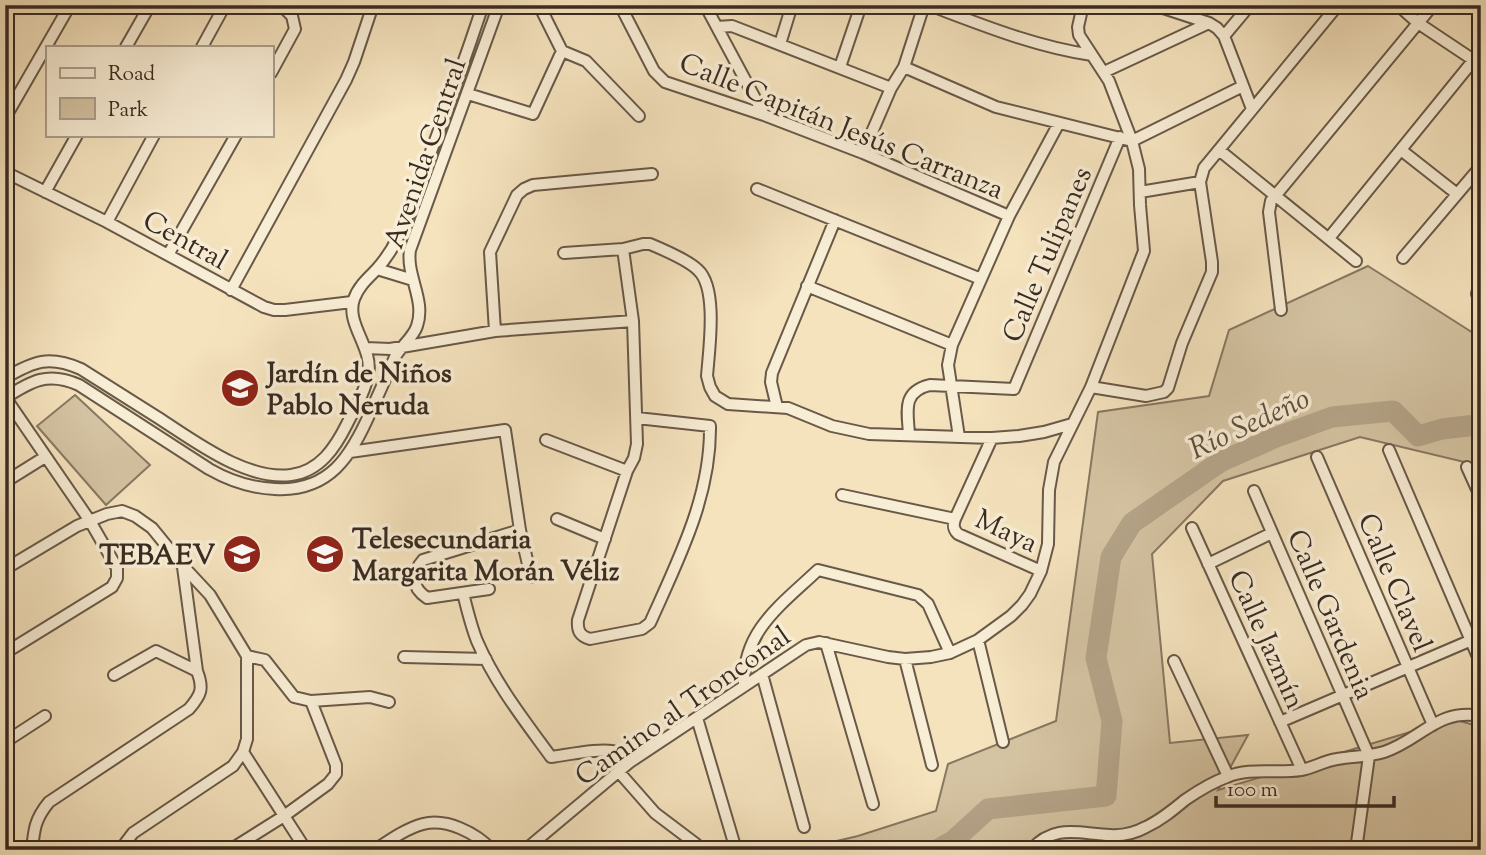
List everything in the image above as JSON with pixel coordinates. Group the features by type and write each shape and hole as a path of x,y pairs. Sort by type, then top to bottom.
{"street":[{"path":"46,46 70,5"},
{"path":"127,46 150,5"},
{"path":"203,46 225,5"},
{"path":"273,69 295,29 292,16 281,5"},
{"path":"231,290 346,79 373,5"},
{"name":"Avenida Central","path":"352,302 357,291 396,242 403,228 484,5"},
{"name":"Avenida Central","path":"5,398 42,379 66,379 228,480 249,486 289,490 323,479 336,469 360,435 395,357 417,326 420,313 409,269 410,250 499,5"},
{"path":"540,5 562,51 586,61 639,116"},
{"name":"Calle Capitán Jesús Carranza","path":"620,5 654,71 665,82 764,115 863,153 1009,216"},
{"path":"705,5 764,115"},
{"path":"780,44 792,5"},
{"path":"840,67 860,5"},
{"path":"863,153 891,88 904,66 927,5 1061,50 1092,55"},
{"name":"Camino al Tronconal","path":"525,850 631,762 812,642 905,659 950,653 978,640 1022,606 1030,594 1041,571 1048,544 1051,474 1054,462 1091,387 1144,251 1139,169 1114,90 1079,35 1083,5"},
{"path":"1154,5 1217,28 1224,36 1252,109"},
{"path":"1224,36 1250,5"},
{"path":"1091,387 1146,396 1164,392 1168,388 1182,343 1212,272 1200,182 1204,168 1338,5"},
{"path":"1329,238 1479,59 1418,23 1398,5"},
{"path":"1281,310 1269,206 1275,195 1433,5"},
{"path":"1104,72 1209,23"},
{"path":"717,27 732,26 891,88"},
{"path":"5,118 46,47"},
{"path":"468,94 533,114 562,51"},
{"path":"904,66 996,107 1132,141 1243,86"},
{"path":"959,437 948,365 952,345 1009,216 1059,122"},
{"path":"45,192 76,136"},
{"path":"107,222 154,136"},
{"path":"168,255 235,136"},
{"name":"Calle Tulipanes","path":"952,386 1014,389 1120,138"},
{"path":"1219,150 1356,261"},
{"path":"1401,150 1457,194"},
{"path":"1404,258 1481,166"},
{"name":"Central","path":"5,172 107,222 264,307 285,310 352,302"},
{"path":"495,331 490,252 517,195 533,185 652,174"},
{"path":"1140,192 1200,182"},
{"path":"757,189 981,279"},
{"path":"777,407 771,382 772,373 835,220"},
{"path":"564,253 623,249 650,244 701,272 711,306 707,376 715,396 728,404 798,411 832,426 869,434 992,438 1044,432 1072,424"},
{"path":"623,249 633,321 637,444 578,621 577,628 580,633 590,639 642,629 650,623 692,528 709,460 710,426 637,418"},
{"path":"377,269 413,280"},
{"path":"1481,277 1478,294 1481,301"},
{"path":"807,286 952,345"},
{"path":"5,378 40,362 67,362 226,459 259,472 291,475 304,472 329,455 338,443 364,389 369,374 369,361 355,324 352,302"},
{"path":"366,348 401,347 495,331 633,321"},
{"path":"909,435 907,404 914,391 930,385 952,386"},
{"path":"5,398 90,522 117,568 117,578 112,587 5,653"},
{"path":"350,452 505,430 520,530 531,577"},
{"path":"955,524 992,438"},
{"path":"546,440 627,471"},
{"path":"1389,450 1475,639 1481,664"},
{"path":"5,482 45,457"},
{"name":"Calle Clavel","path":"1317,457 1433,725"},
{"path":"1467,467 1481,498"},
{"name":"Calle Gardenia","path":"1254,491 1369,756"},
{"name":"Maya","path":"842,495 955,524 958,534 1041,571"},
{"path":"5,569 77,526 122,511 152,528 210,595 247,656 247,739 243,752 233,766 134,833 120,850"},
{"path":"557,519 604,539"},
{"name":"Calle Jazmín","path":"1192,528 1302,770"},
{"path":"489,589 427,598 419,592 414,581 416,569 423,560 520,530"},
{"path":"1208,564 1272,533"},
{"path":"32,850 34,826 39,814 49,802 189,709 199,696 202,683 197,671 183,566"},
{"path":"744,686 746,657 760,628 774,611 818,570 924,598 950,653"},
{"path":"463,593 476,639 486,659 511,702 551,757 604,750 622,754 631,762"},
{"path":"1280,722 1475,639"},
{"path":"978,640 1003,742"},
{"path":"826,643 873,804"},
{"path":"114,675 156,652 197,671"},
{"path":"247,656 265,660 294,697 311,701 370,697 389,702"},
{"path":"404,657 486,659"},
{"path":"905,659 932,765"},
{"path":"1174,661 1228,776"},
{"path":"762,674 804,827"},
{"path":"230,850 328,785 335,774 336,765 311,701"},
{"path":"1031,850 1048,836 1060,832 1113,836 1130,834 1147,827 1197,792 1228,776 1245,772 1302,770 1336,759 1369,756 1392,749 1447,717 1458,714 1481,716"},
{"path":"5,742 46,716"},
{"path":"697,718 734,844"},
{"path":"243,752 306,850"},
{"path":"1356,850 1369,756"},
{"path":"619,772 643,802 700,850"},
{"path":"374,850 404,832 425,824 446,824 464,830 484,841 492,850"}],"green space":[{"path":"1368,266 1481,338 1481,466 1360,437 1223,481 1152,554 1170,743 1248,735 1218,790 1453,719 1481,727 1481,850 798,850 858,836 936,811 948,764 1056,721 1098,412 1209,396 1229,330"},
{"path":"75,395 150,465 106,505 37,426"}],"waterway":[{"name":"Río Sedeño","path":"937,850 953,841 988,809 1106,796 1112,721 1096,658 1111,557 1132,523 1220,462 1274,438 1332,417 1393,411 1418,436 1442,429 1476,425 1481,428"}],"place":[{"name":"Jardín de Niños Pablo Neruda","path":"240,388"},
{"name":"TEBAEV","path":"242,554"},
{"name":"Telesecundaria Margarita Morán Véliz","path":"325,554"}]}
